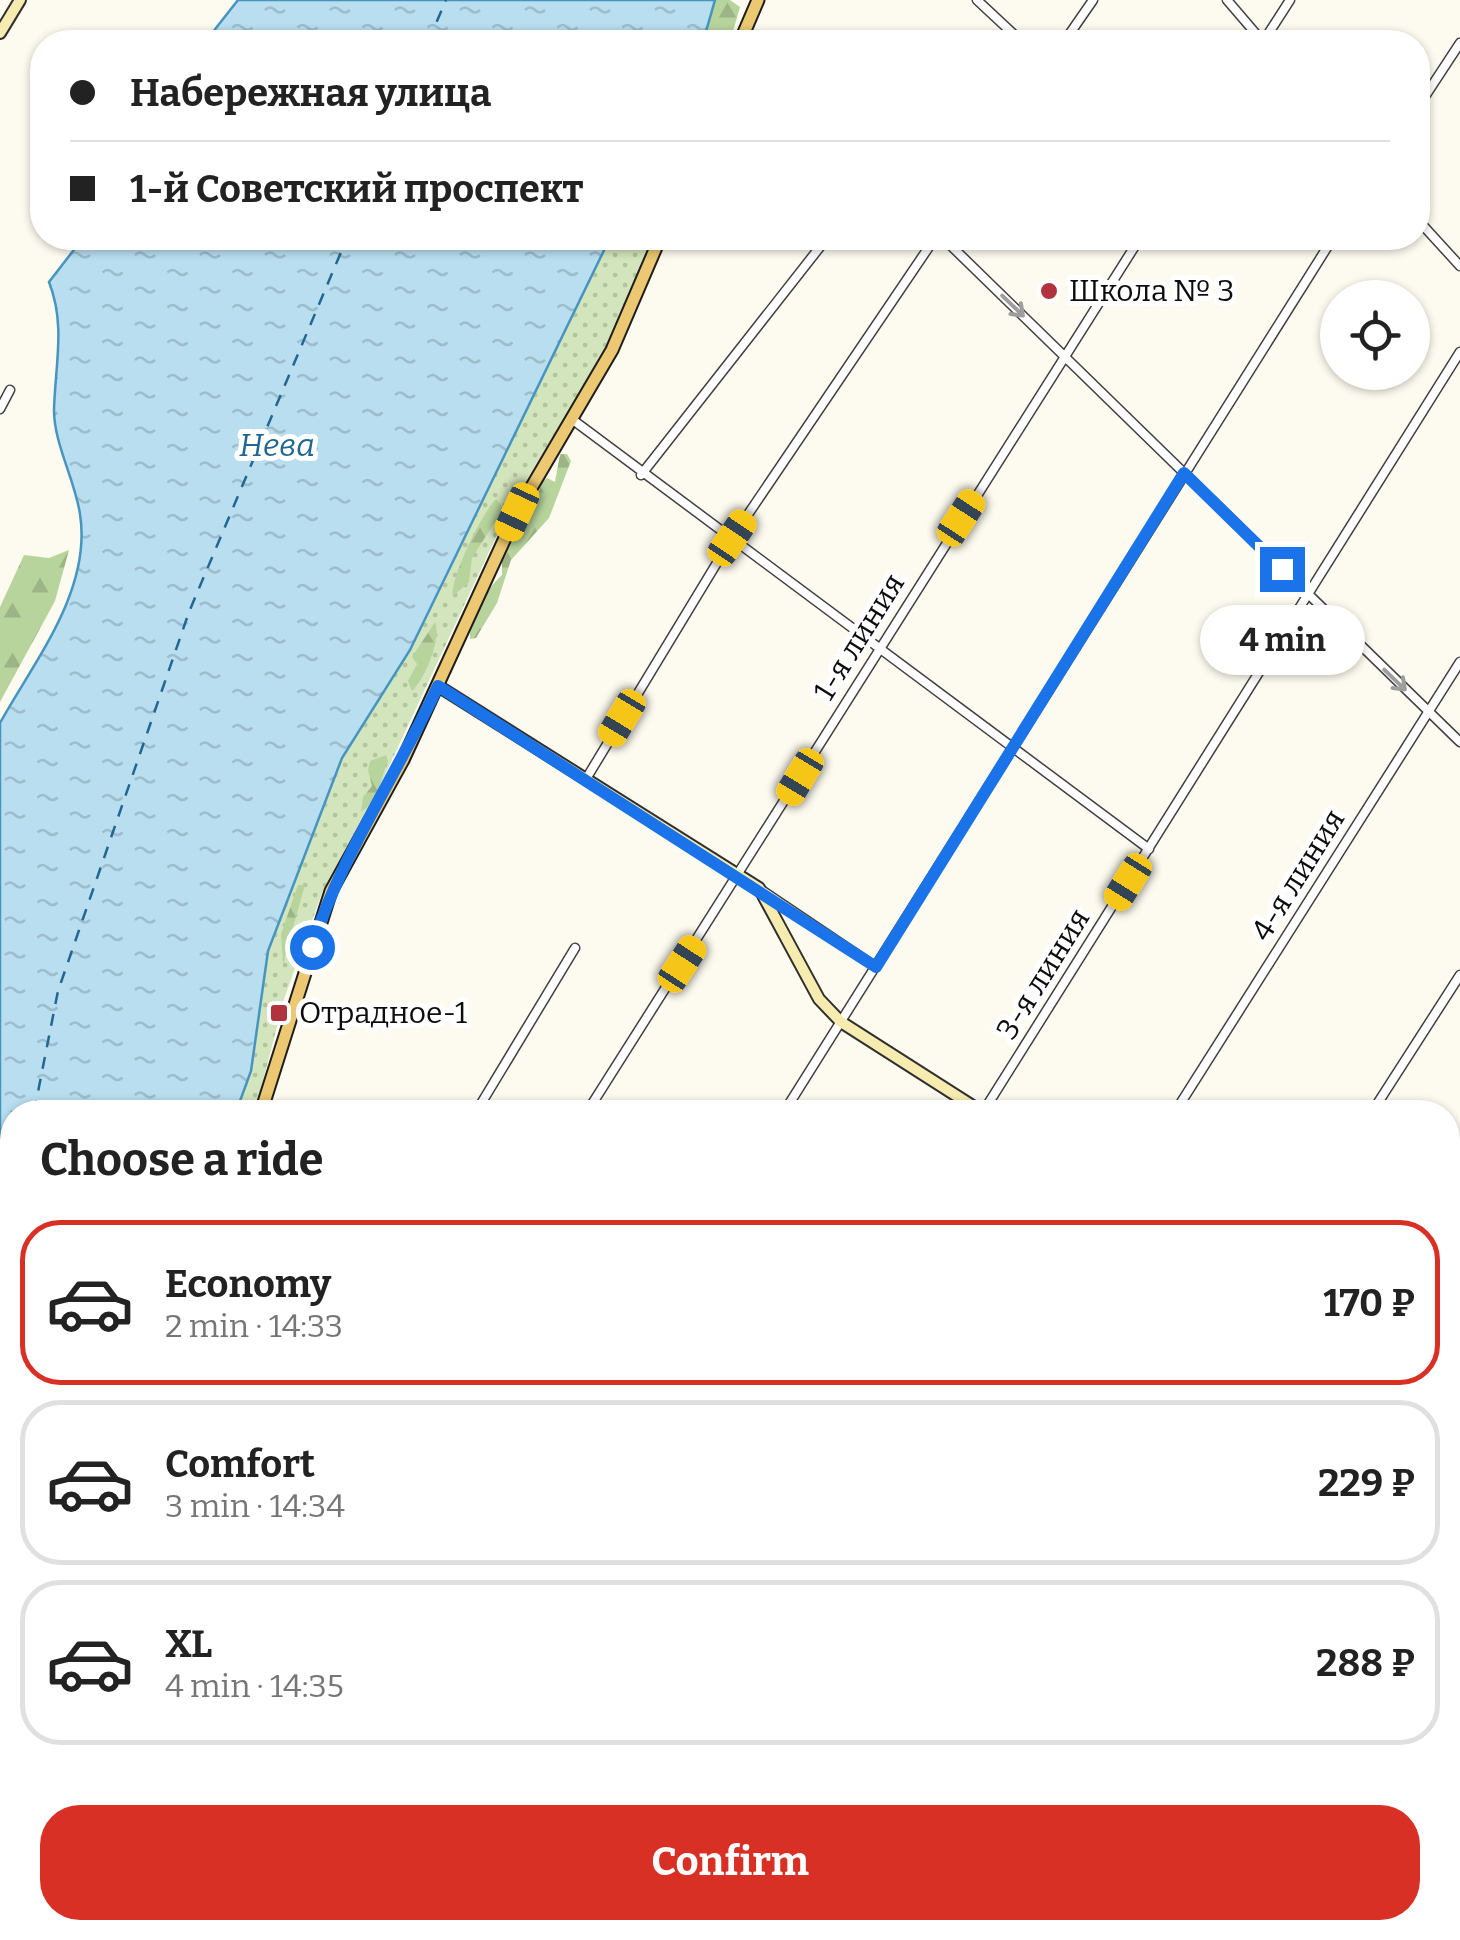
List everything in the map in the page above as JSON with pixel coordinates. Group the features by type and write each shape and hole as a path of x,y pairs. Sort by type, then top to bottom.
{"main road":[{"path":"745,30 758,0"},
{"path":"265,1100 331,891 389,788 517,512 612,350 655,250"}],"street":[{"path":"0,33 20,0"},
{"path":"976,0 1009,30"},
{"path":"1072,30 1093,0"},
{"path":"1227,0 1253,30"},
{"path":"1271,30 1290,0"},
{"path":"1430,88 1460,42"},
{"path":"1430,233 1460,266"},
{"path":"641,475 818,250"},
{"path":"586,778 732,538 927,250"},
{"path":"955,250 1460,742"},
{"name":"1-я линия","path":"595,1100 740,876 879,646 1132,250"},
{"path":"792,1100 1325,250"},
{"name":"3-я линия","path":"990,1100 1460,352"},
{"path":"0,409 10,390"},
{"path":"573,420 641,475 879,646 1149,849"},
{"name":"4-я линия","path":"1183,1100 1460,662"},
{"path":"438,686 759,888 876,967"},
{"path":"759,888 819,999 841,1022 963,1100"},
{"path":"483,1100 575,948"},
{"path":"1380,1100 1460,975"}],"green space":[{"path":"715,0 730,0 740,7 733,30 706,30"},
{"path":"604,250 648,250 604,352 509,509 376,794 323,890 284,999 258,1100 240,1100 251,1071 268,951 342,758 410,650"},
{"path":"560,454 567,454 571,461 549,518 511,560 497,603 476,638 470,639 476,613 502,575 502,557 518,527 530,519 542,482 547,478 555,482"},
{"path":"496,499 502,506 500,514 472,558 469,582 453,596 468,546"},
{"path":"69,550 55,601 0,702 0,607 24,555 49,558"},
{"path":"435,622 431,658 412,691 408,681 417,664 412,657"},
{"path":"386,755 388,761 375,796 361,812 363,797 372,786 370,761"},
{"path":"298,885 305,885 283,963 281,934"}],"water":[{"path":"238,0 715,0 706,30 214,30"},
{"name":"Нева","path":"74,250 604,250 410,650 342,758 268,951 251,1071 240,1100 0,1100 0,723 58,623 77,570 81,542 80,514 55,423 58,330 49,282"}],"ferry route":[{"path":"433,30 446,0"},
{"path":"36,1100 58,991 189,612 342,250"}],"place":[{"name":"Школа № 3","path":"1049,291"},
{"name":"Отрадное-1","path":"279,1013"}],"route":[{"path":"312,947 331,891 382,802 438,686 740,876 876,967 1184,473 1282,569"}]}
